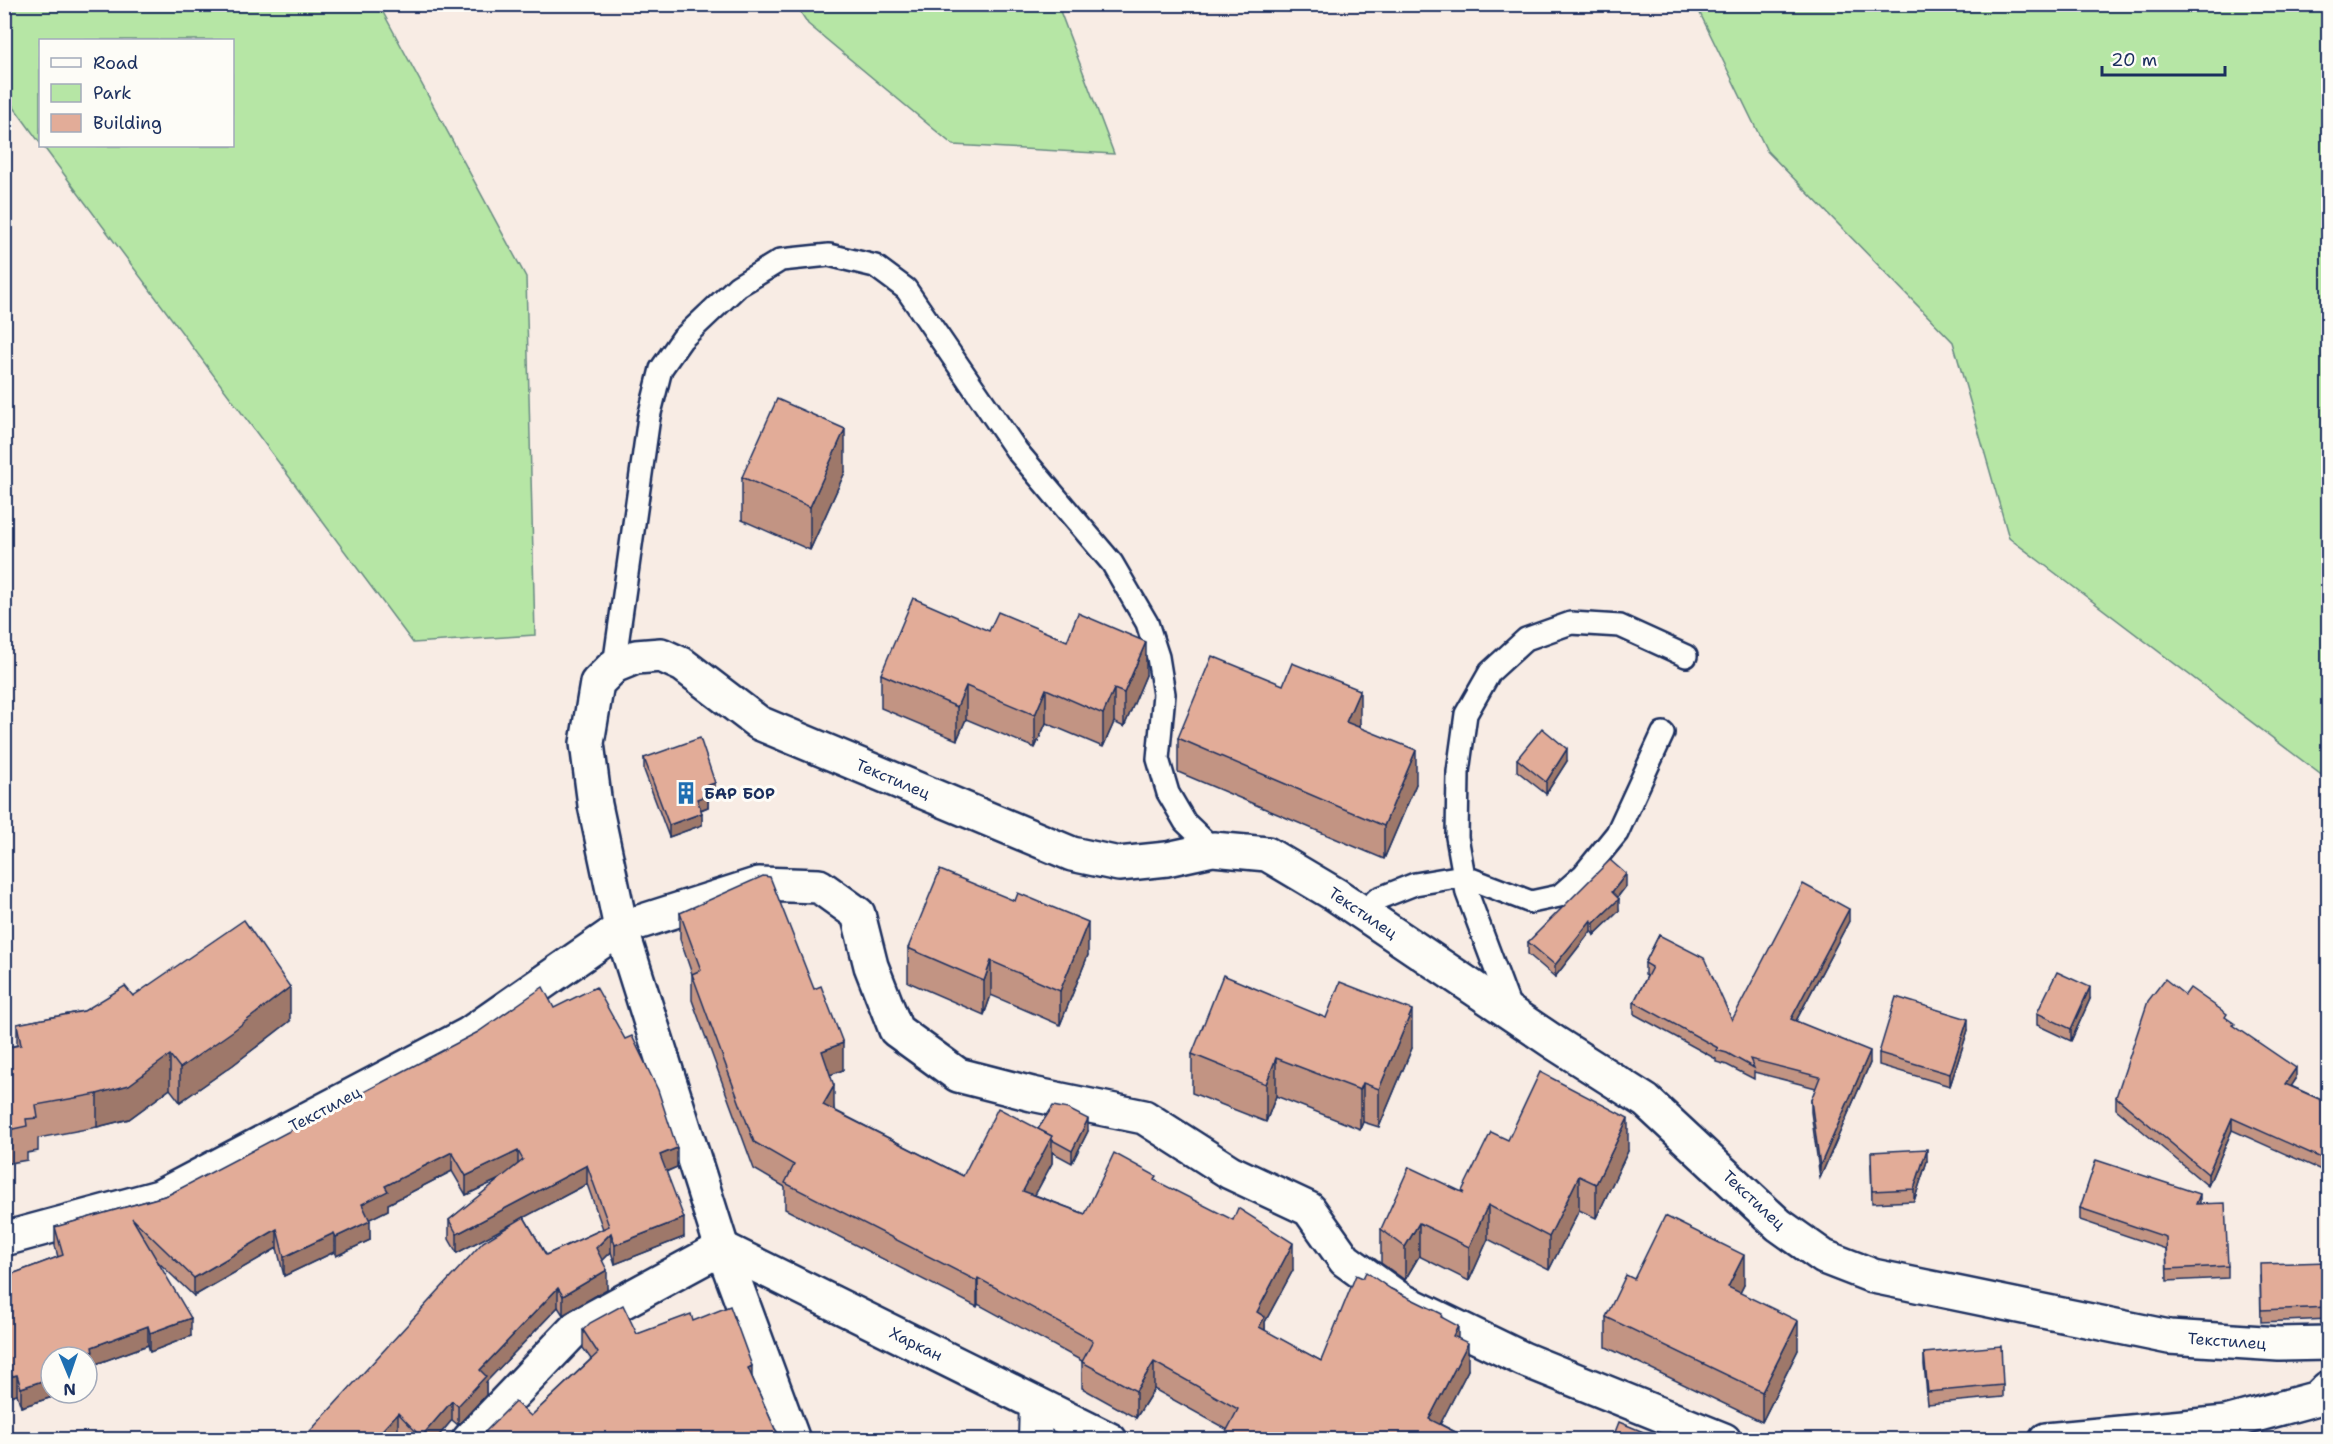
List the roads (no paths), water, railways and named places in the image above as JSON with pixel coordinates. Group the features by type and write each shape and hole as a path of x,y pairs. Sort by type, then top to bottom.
{"street":[{"name":"Текстилец","path":"614,666 636,657 661,655 683,665 759,723 1072,854 1119,864 1167,859 1213,849 1267,854 1363,913 1646,1101 1779,1225 1824,1257 1873,1276 2169,1337 2279,1344 2328,1343"},
{"path":"614,666 597,683 587,743 595,805 621,928 722,1248 793,1440"},
{"name":"Текстилец","path":"4,1239 159,1197 469,1034 621,928 759,884 819,886 858,914 871,966 896,1030 958,1075 1032,1094 1144,1117 1230,1172 1309,1209 1345,1260 1399,1299 1523,1359 1724,1440"},
{"path":"469,1440 578,1326 722,1248"},
{"name":"Харкан","path":"722,1248 1110,1440"},
{"path":"2046,1440 2226,1423 2318,1398 2328,1388"},
{"path":"1035,1440 1036,1403"}],"lane":[{"path":"614,666 649,417 661,369 682,339 738,286 781,260 829,255 875,266 906,289 1017,451 1113,563 1146,623 1158,657 1164,694 1158,759 1168,793 1185,822 1213,849"},
{"path":"1514,1015 1467,893 1463,876 1457,837 1458,772 1466,714 1490,672 1526,639 1571,623 1620,626 1686,656"},
{"path":"1363,913 1377,899 1415,884 1463,876 1531,902 1559,896 1583,875 1617,832 1663,734"}],"place":[{"name":"БАР БОР","path":"686,793"}]}
